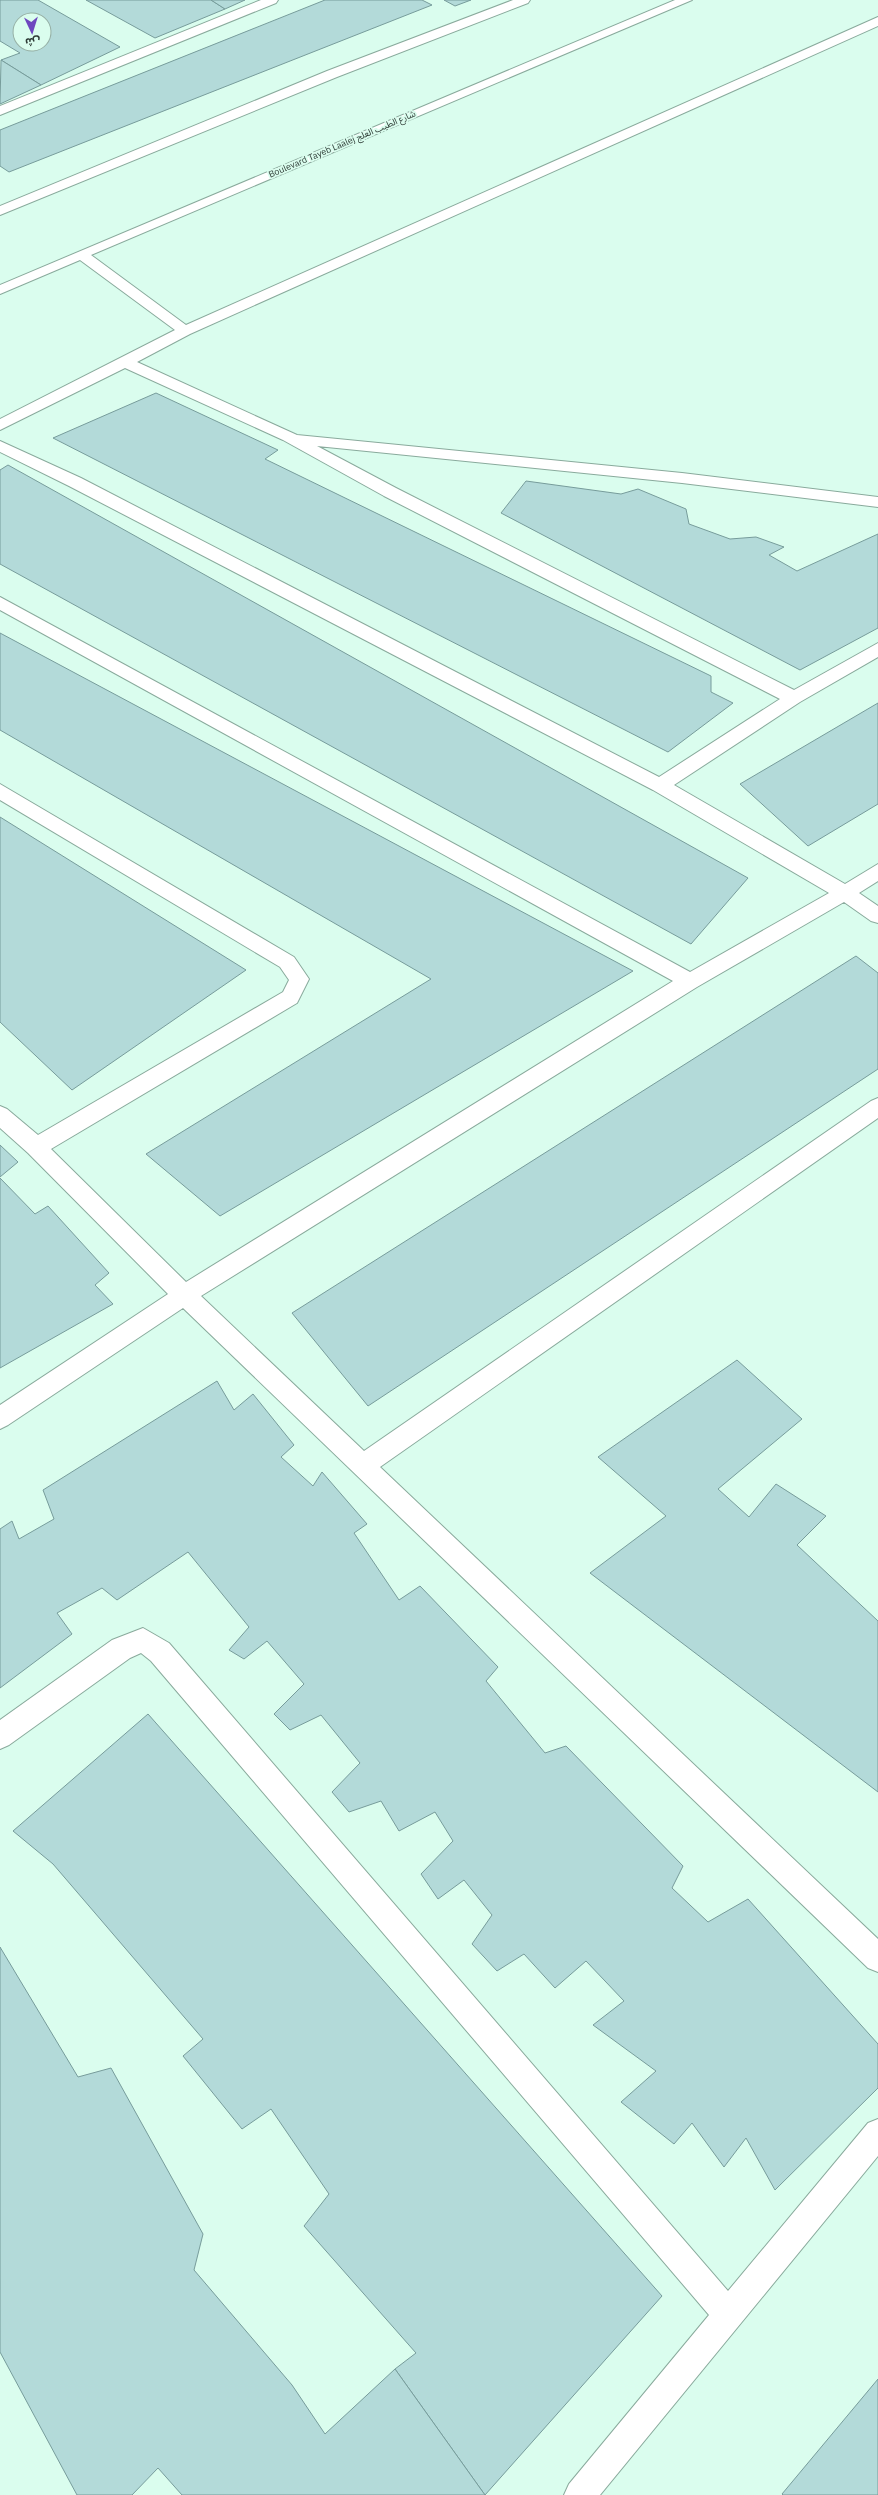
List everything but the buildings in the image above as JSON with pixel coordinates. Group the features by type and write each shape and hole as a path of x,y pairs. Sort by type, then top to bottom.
{"street":[{"path":"0,110 272,0"},
{"path":"2,208 332,74 524,0"},
{"name":"Boulevard Tayeb Laalej شارع الطيب العلج","path":"0,290 81,254 686,0"},
{"path":"0,425 185,331 878,21"},
{"path":"81,254 185,331"},
{"path":"124,361 289,438 390,492 794,698"},
{"path":"289,438 674,478 878,502"},
{"path":"0,446 75,482 660,785 845,893 878,916"},
{"path":"0,603 690,981"},
{"path":"660,785 794,698 878,649"},
{"path":"0,791 287,962 299,979 290,997 36,1147"},
{"path":"0,1418 184,1295 690,981 845,893 878,871"},
{"path":"363,1465 878,1107"},
{"path":"0,1115 36,1147 184,1295 878,1958"},
{"path":"0,1736 121,1648 143,1640 160,1652 729,2315"},
{"path":"580,2495 878,2133"}]}
